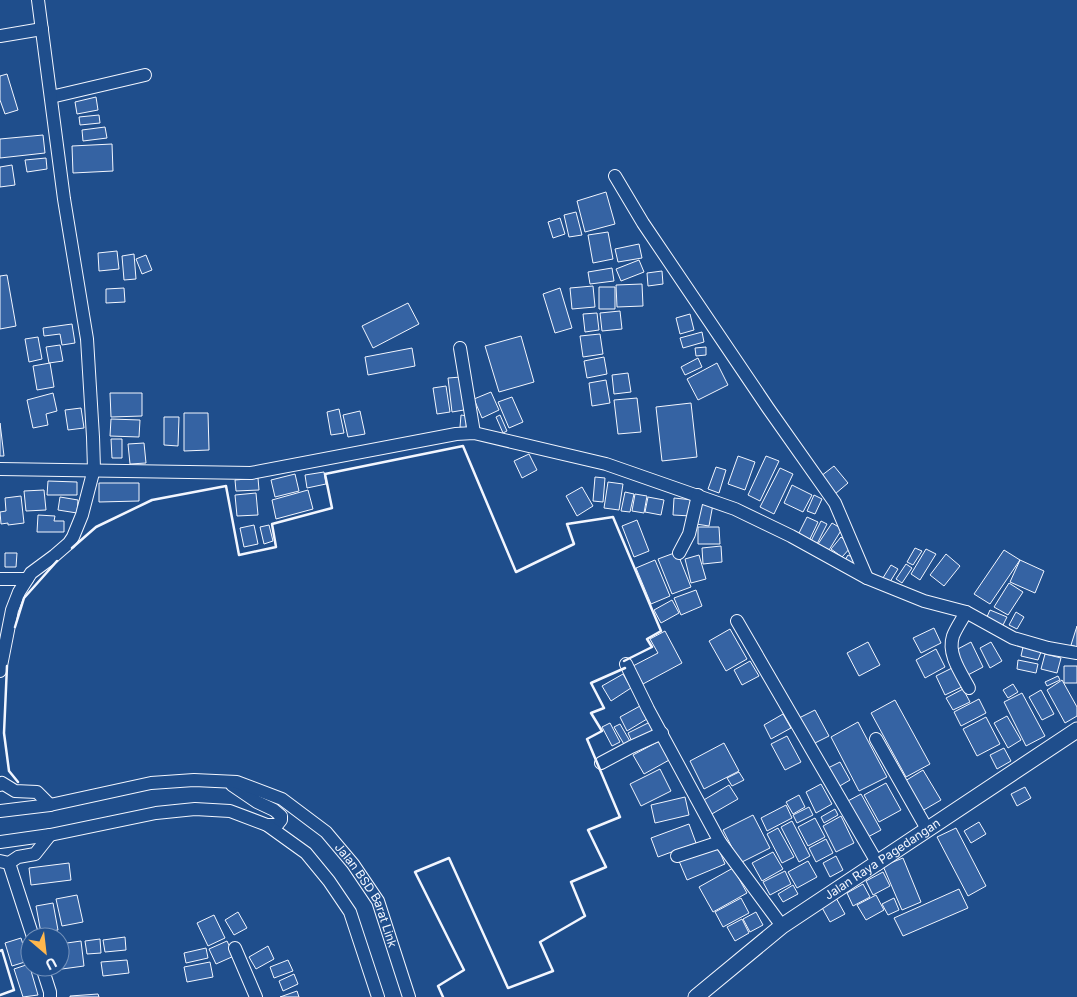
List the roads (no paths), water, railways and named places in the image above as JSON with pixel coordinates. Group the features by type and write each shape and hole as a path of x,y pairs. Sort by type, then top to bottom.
{"street":[{"path":"0,670 12,610 19,592 31,574 73,538 82,515 94,469 94,437 86,339 64,199 38,0"},
{"path":"0,36 42,29"},
{"path":"51,97 145,75"},
{"path":"614,176 643,223 768,408 835,503 867,578"},
{"path":"460,348 474,433"},
{"path":"0,469 256,473 456,434 474,433 606,464 698,495 735,509 791,536 867,578 924,601 966,612 1013,638 1048,648 1077,653"},
{"path":"679,553 689,534 698,495"},
{"path":"0,579 27,579"},
{"path":"966,612 952,637 952,649 953,658 969,688"},
{"path":"737,621 878,864"},
{"path":"626,664 648,709 720,842 782,926"},
{"name":"Jalan Raya Pagedangan","path":"696,997 782,926 1077,730"},
{"path":"600,763 662,733"},
{"path":"876,739 928,829"},
{"name":"Jalan BSD Barat Link","path":"0,811 50,805 151,784 194,780 237,782 282,799 326,832 353,864 378,901 408,997"},
{"path":"1,781 15,791 37,792 50,805"},
{"path":"226,781 282,816 277,825 268,825"},
{"name":"Jalan BSD Barat Link","path":"0,842 156,813 194,809 230,811 268,825 306,853 329,881 350,912 378,997"},
{"path":"29,927 5,862 35,854 50,834"},
{"path":"677,856 720,842"},
{"path":"235,948 256,997"},
{"path":"45,977 50,997"}]}
